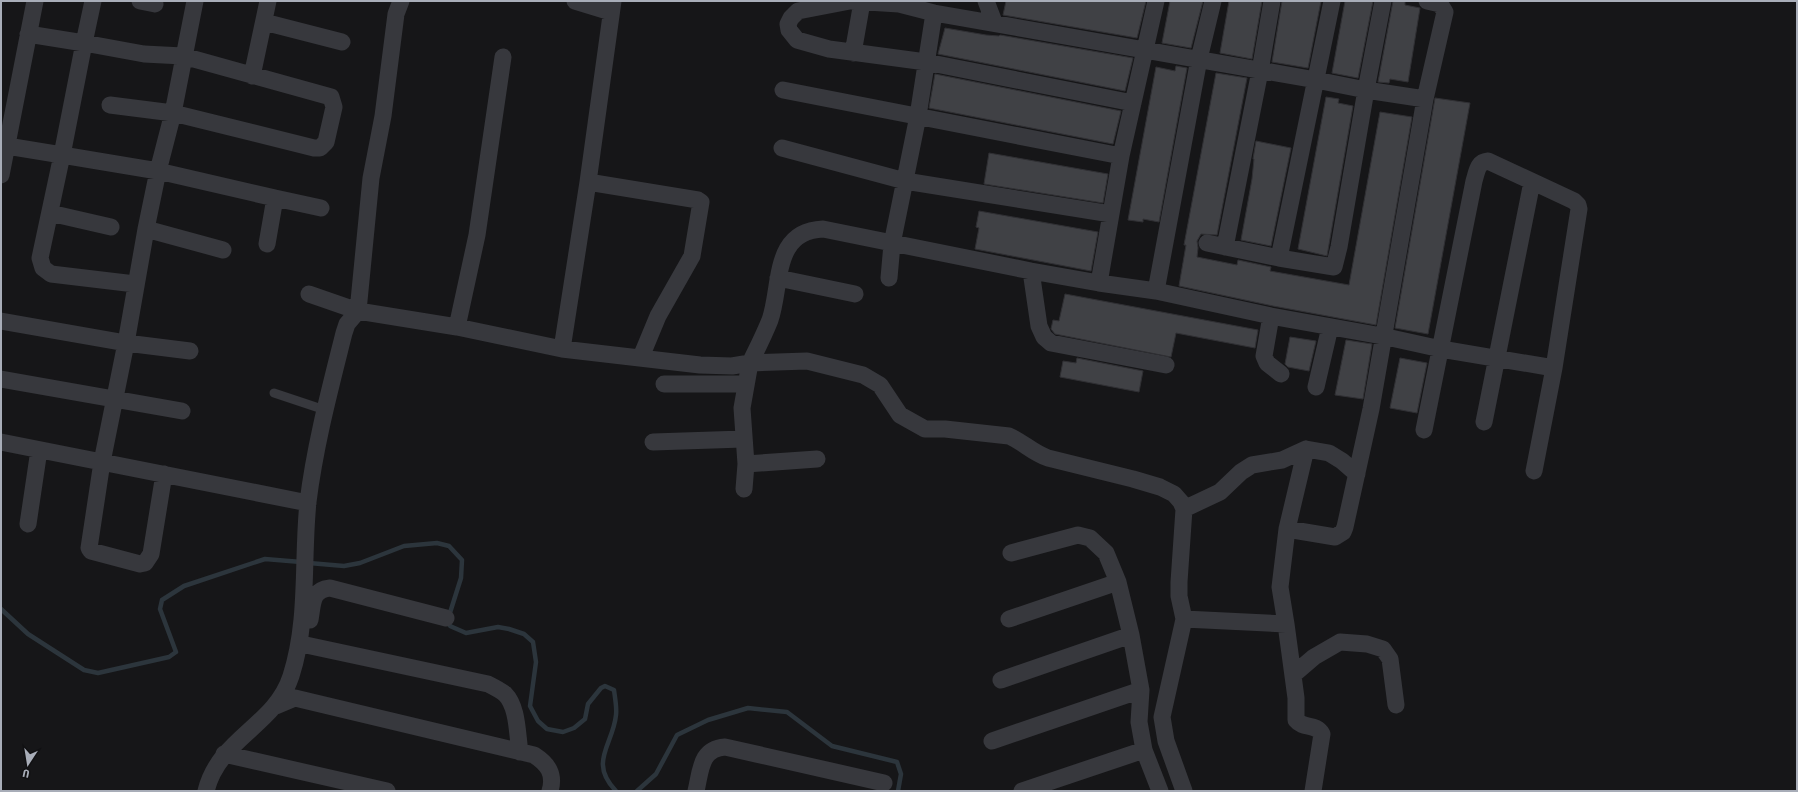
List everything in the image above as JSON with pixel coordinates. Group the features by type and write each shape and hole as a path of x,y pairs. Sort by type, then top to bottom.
{"street":[{"path":"1,175 35,1"},
{"path":"93,1 40,263 46,271 51,274 136,284"},
{"path":"164,474 150,554 145,563 140,564 92,552 90,550 102,462 126,343 146,229 158,171 173,113 195,1"},
{"path":"252,76 268,1"},
{"path":"276,706 290,677 301,636 308,503 313,464 344,333 347,324 358,311 372,178 383,116 396,14 400,1"},
{"path":"562,349 588,182 612,6 575,1"},
{"path":"1133,103 926,62 829,49 797,40 789,30 788,24 796,6 854,1 914,4 934,13 994,22 1366,90 1425,99"},
{"path":"853,53 854,1"},
{"path":"986,1 994,22"},
{"path":"1099,283 1121,156 1156,1"},
{"path":"1156,291 1199,59 1213,1"},
{"path":"1225,247 1260,71 1272,1"},
{"path":"1279,258 1332,1"},
{"path":"1207,243 1340,269 1339,247 1366,90 1384,1"},
{"path":"1287,529 1335,537 1340,534 1345,526 1370,409 1425,99 1444,12 1443,7 1440,4 1427,1"},
{"path":"889,278 892,244 918,116 934,13"},
{"path":"264,22 342,42"},
{"path":"28,34 144,54 183,56 331,97 334,107 327,138 323,146 314,148 173,113 110,105"},
{"path":"457,327 476,235 503,56"},
{"path":"783,90 1121,156"},
{"path":"7,146 158,171 321,208"},
{"path":"782,148 905,181 1111,214"},
{"path":"1424,430 1474,181 1479,165 1483,162 1492,162 1574,201 1578,205 1579,209 1554,368 1534,471"},
{"path":"588,182 698,200 701,202 702,207 692,256 658,316 641,357"},
{"path":"1484,422 1532,182"},
{"path":"267,244 276,198"},
{"path":"50,213 112,227"},
{"path":"146,229 223,250"},
{"path":"744,489 746,464 743,439 742,408 745,384 750,363 770,320 778,278 786,252 792,240 800,234 811,230 823,229 1031,271 1156,291 1271,316 1382,336 1440,349 1554,368"},
{"path":"1031,271 1039,326 1044,337 1051,343 1166,365"},
{"path":"778,278 855,294"},
{"path":"309,294 358,311 457,327 562,349 700,365 732,366 750,363 807,361 863,375 880,386 900,415 925,429 945,429 1009,436 1018,440 1037,454 1048,458 1133,478 1160,487 1174,494 1181,502 1184,510 1179,582 1179,596 1184,619 1162,717 1166,742 1179,772 1184,791"},
{"path":"1271,316 1264,356 1267,363 1281,374"},
{"path":"1,321 126,343 190,352"},
{"path":"1316,387 1330,327"},
{"path":"1,379 182,411"},
{"path":"664,384 745,384"},
{"path":"652,442 743,439"},
{"path":"1,442 308,503"},
{"path":"1184,510 1220,492 1241,472 1252,465 1282,460 1306,449 1330,453 1357,474"},
{"path":"1306,449 1287,529 1280,587 1296,698 1296,720 1300,724 1311,726 1320,730 1322,734 1313,791"},
{"path":"28,524 40,450"},
{"path":"746,464 816,459"},
{"path":"1011,553 1078,535 1090,538 1106,553 1118,582 1131,635 1141,690 1139,722 1144,750 1160,791"},
{"path":"1009,619 1118,582"},
{"path":"295,698 314,598 322,589 330,588 446,618"},
{"path":"1184,619 1286,624"},
{"path":"1001,680 1131,635"},
{"path":"1293,675 1314,657 1340,642 1367,644 1383,649 1390,659 1396,705"},
{"path":"306,645 488,684 504,694 510,702 514,713 520,752"},
{"path":"992,741 1141,690"},
{"path":"206,791 212,774 224,754 276,706 295,698 534,755 550,768 552,777 550,791"},
{"path":"696,791 707,754 712,749 725,747 884,783"},
{"path":"1022,791 1144,750"},
{"path":"224,754 387,791"}],"lane":[{"path":"274,393 326,410"}],"building":[{"path":"1006,1 1146,1 1137,38 1003,15"},
{"path":"1170,1 1203,1 1191,48 1162,43"},
{"path":"1229,1 1262,1 1252,59 1220,53"},
{"path":"1282,1 1321,1 1308,68 1272,62"},
{"path":"1345,1 1373,1 1358,78 1332,73"},
{"path":"1393,1 1405,1 1405,5 1420,8 1408,82 1390,79 1389,83 1378,82"},
{"path":"945,28 986,35 1000,35 1133,58 1125,91 938,54"},
{"path":"1176,66 1187,68 1159,222 1143,219 1143,222 1128,220 1156,67 1175,71"},
{"path":"1216,73 1247,78 1217,235 1201,234 1197,241 1197,257 1237,265 1238,260 1271,267 1270,271 1349,285 1380,112 1412,117 1376,325 1273,306 1179,286 1186,245 1184,245"},
{"path":"935,74 1121,111 1113,144 929,108"},
{"path":"1326,97 1339,99 1338,103 1353,106 1327,256 1298,249"},
{"path":"1435,98 1470,103 1428,334 1395,328"},
{"path":"1256,141 1291,148 1271,246 1241,240 1252,179"},
{"path":"989,153 1108,174 1103,203 984,184"},
{"path":"979,211 1098,232 1091,271 975,249 979,228 976,227"},
{"path":"1065,294 1258,330 1255,348 1176,333 1171,357 1055,334 1051,329 1053,320 1059,321"},
{"path":"1290,337 1316,341 1309,371 1288,367 1285,364"},
{"path":"1346,340 1372,344 1363,399 1335,395"},
{"path":"1077,358 1143,371 1139,392 1060,377 1063,361 1076,363"},
{"path":"1400,358 1427,363 1417,413 1390,408"}],"waterway":[{"path":"309,563 344,566 360,563 404,546 437,543 449,546 462,560 461,578 448,619 450,626 466,633 498,627 509,629 524,634 533,642 536,662 530,706 538,721 547,729 563,732 574,728 585,719 588,704 601,688 605,686 614,690 616,715 614,726 604,753 603,762 604,771 608,781 616,791"},
{"path":"1,609 28,634 84,670 98,673 169,657 176,652 160,609 162,600 184,586 265,559 301,562"},
{"path":"637,791 656,774 677,735 708,720 748,708 787,712 832,746 897,762 901,774 898,791"}]}
